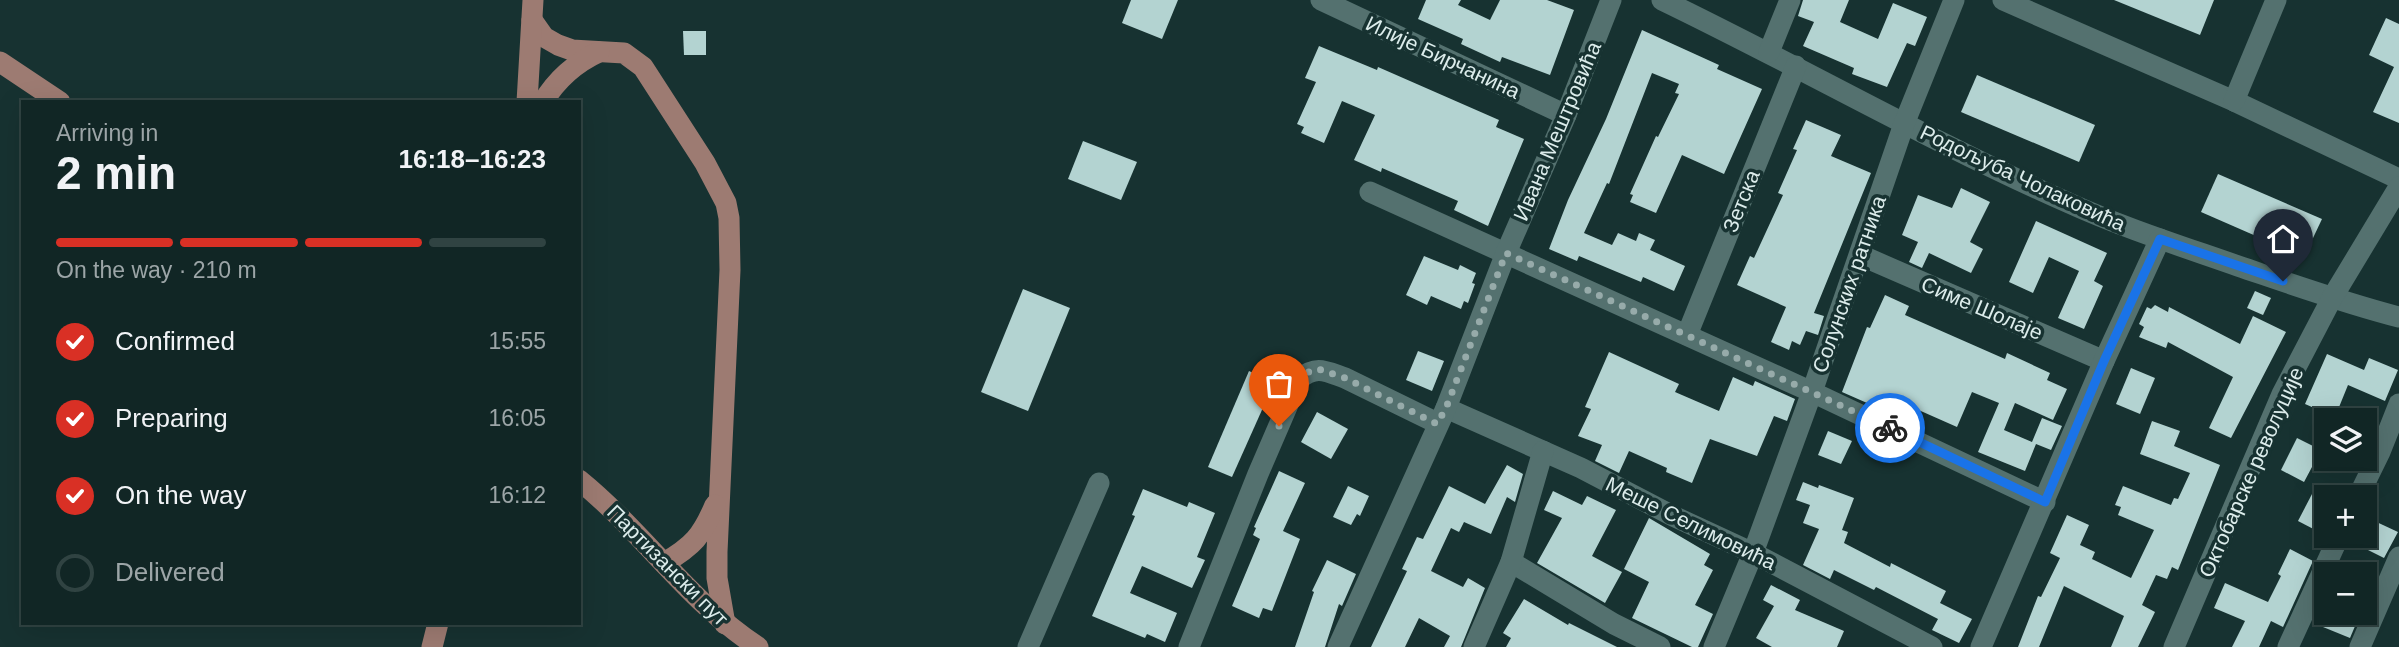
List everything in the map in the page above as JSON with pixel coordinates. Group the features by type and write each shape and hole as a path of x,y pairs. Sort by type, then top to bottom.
{"main road":[{"path":"533,10 544,37 572,50 624,52 643,67 705,163 726,204 729,218 730,270 718,497 718,578 725,624"},
{"path":"528,91 533,10"},
{"path":"544,100 560,78 574,66 599,52"},
{"path":"0,62 57,100"},
{"name":"Партизански пут","path":"581,482 632,528 698,600 725,624 758,647"},
{"path":"664,563 683,551 704,531 718,497"},
{"path":"432,647 438,625"}],"street":[{"name":"Илије Бирчанина","path":"1321,0 1566,115"},
{"name":"Ивана Мештровића","path":"1338,647 1442,416 1611,0"},
{"name":"Родољуба Чолаковића","path":"1662,0 1769,52 1904,124 2070,204 2160,239 2332,298 2399,317"},
{"path":"1769,52 1790,0"},
{"name":"Солунских ратника","path":"1714,647 1753,553 1812,392 1904,124 1954,0"},
{"path":"2003,0 2234,101 2399,179"},
{"path":"2234,101 2276,0"},
{"name":"Зетска","path":"1687,335 1796,66"},
{"name":"Октобарске револуције","path":"2174,647 2282,394 2332,298 2399,187"},
{"path":"1370,192 1812,392 2045,502"},
{"path":"1981,647 2104,361 2160,239"},
{"name":"Симе Шолаје","path":"1860,255 2104,361"},
{"name":"Меше Селимовића","path":"1189,647 1299,379 1318,369 1581,468 1673,516 1753,553 1932,647"},
{"path":"2364,485 2399,404"},
{"path":"1474,647 1511,562 1543,452"},
{"path":"1028,647 1099,483"},
{"path":"2288,647 2333,548"},
{"path":"2360,647 2399,557"},
{"path":"1511,562 1614,624 1660,647"}],"building":[{"path":"1131,0 1178,0 1162,39 1122,23"},
{"path":"1426,0 1461,0 1458,5 1490,20 1500,0 1547,0 1574,10 1550,75 1502,57 1500,62 1461,44 1463,39 1418,19"},
{"path":"1803,0 1849,0 1840,22 1878,39 1893,3 1927,17 1915,46 1907,43 1887,87 1852,74 1854,68 1803,46 1814,22 1798,16"},
{"path":"2114,0 2214,0 2200,35"},
{"path":"2386,18 2399,24 2399,123 2373,112 2394,67 2369,55"},
{"path":"1642,30 1719,65 1717,69 1762,89 1724,174 1682,155 1656,213 1630,202 1633,195 1630,194 1656,136 1658,137 1679,94 1675,93 1679,84 1652,73 1609,184 1607,183 1584,233 1612,245 1618,233 1636,241 1639,233 1655,240 1650,250 1685,266 1674,291 1643,277 1641,282 1579,256 1577,261 1549,249"},
{"path":"683,31 706,31 706,55 684,55"},
{"path":"1319,46 1377,70 1378,67 1499,120 1496,127 1524,139 1488,226 1454,210 1458,201 1382,168 1381,172 1354,160 1375,115 1342,101 1324,143 1301,133 1304,127 1297,124 1316,82 1305,78"},
{"path":"1977,75 2095,125 2079,162 1961,112"},
{"path":"1806,120 1841,135 1831,156 1871,173 1814,313 1824,316 1818,335 1806,331 1800,345 1792,341 1789,350 1771,342 1786,307 1737,285 1750,256 1754,258 1783,195 1778,193 1797,150 1793,149"},
{"path":"1083,141 1137,162 1121,200 1068,179"},
{"path":"2218,174 2322,219 2304,257 2201,212"},
{"path":"1961,188 1990,202 1970,242 1983,249 1971,273 1929,253 1922,268 1909,262 1918,242 1902,235 1918,195 1952,208"},
{"path":"2036,221 2107,253 2094,281 2103,286 2084,329 2058,318 2079,271 2049,257 2033,293 2009,282"},
{"path":"1424,256 1458,270 1460,265 1476,273 1468,303 1464,301 1461,309 1431,296 1427,305 1406,295"},
{"path":"1023,289 1070,308 1028,411 981,392"},
{"path":"2255,291 2271,298 2263,315 2247,308"},
{"path":"1885,295 1909,306 1905,315 2005,359 2007,353 2050,373 2047,380 2067,389 2053,420 2015,403 2004,430 2032,442 2042,418 2062,426 2051,450 2036,444 2025,471 1978,452 1999,403 1972,392 1957,427 1914,408 1908,421 1842,392 1867,327 1870,328"},
{"path":"2155,305 2168,312 2169,307 2240,344 2253,316 2286,332 2231,438 2209,428 2233,377 2168,342 2166,348 2139,337 2144,327 2139,324 2147,307 2151,309"},
{"path":"1418,351 1444,361 1432,391 1406,380"},
{"path":"1609,352 1679,384 1675,392 1719,411 1733,377 1753,386 1755,381 1795,399 1787,421 1774,416 1757,456 1710,439 1692,483 1629,451 1619,473 1595,461 1602,445 1578,436 1591,409 1585,407"},
{"path":"2327,354 2364,370 2369,358 2398,370 2385,401 2348,385 2339,408 2314,408 2305,404"},
{"path":"2131,368 2155,378 2140,414 2116,404"},
{"path":"1249,371 1274,383 1232,477 1208,467"},
{"path":"1317,412 1348,429 1331,459 1301,442"},
{"path":"2152,421 2180,431 2174,446 2220,465 2178,570 2172,567 2167,579 2156,575 2142,605 2155,612 2138,647 2111,647 2124,616 2064,586 2039,647 2018,647 2038,596 2041,597 2060,558 2050,553 2067,515 2089,525 2080,545 2095,552 2092,559 2131,578 2154,530 2118,515 2121,507 2115,505 2123,486 2171,505 2174,498 2178,499 2190,473 2140,454"},
{"path":"1828,431 1852,441 1841,464 1818,455"},
{"path":"2297,438 2314,446 2314,463 2304,482 2281,470"},
{"path":"1507,465 1523,474 1515,502 1507,497 1491,534 1464,522 1459,532 1451,528 1431,571 1463,587 1468,578 1485,588 1461,647 1444,647 1450,636 1419,618 1405,647 1371,647 1407,571 1402,569 1417,537 1423,539 1449,486 1485,504"},
{"path":"1279,471 1305,483 1283,531 1300,539 1272,611 1263,608 1259,618 1232,606 1260,539 1253,535 1256,528 1254,527"},
{"path":"1803,482 1854,498 1842,530 1848,532 1844,543 1890,567 1891,563 1946,591 1940,603 1972,619 1959,643 1932,630 1938,619 1876,587 1874,590 1834,570 1830,579 1803,565 1819,529 1803,523 1810,505 1796,500"},
{"path":"1348,486 1369,496 1360,516 1357,514 1351,525 1333,517"},
{"path":"1143,489 1187,507 1189,502 1215,513 1197,557 1205,560 1192,588 1142,566 1130,593 1177,613 1165,642 1147,634 1145,638 1092,616 1135,516 1132,515"},
{"path":"1553,491 1582,505 1587,496 1616,510 1592,556 1622,572 1605,603 1537,563 1562,518 1544,510"},
{"path":"2312,494 2314,495 2314,529 2298,521"},
{"path":"1649,518 1710,554 1704,565 1713,570 1695,605 1713,614 1698,647 1692,647 1632,618 1649,582 1624,569"},
{"path":"2377,522 2398,532 2384,558 2364,548 2377,548"},
{"path":"2290,549 2313,561 2283,627 2271,621 2259,647 2232,647 2245,621 2214,608 2225,583 2268,602"},
{"path":"1327,560 1356,574 1342,606 1339,604 1325,647 1295,647 1314,592 1312,591"},
{"path":"1771,585 1800,600 1795,610 1844,631 1837,647 1772,647 1756,638 1774,606 1763,600"},
{"path":"1524,599 1568,625 1569,623 1617,647 1506,647 1511,638 1503,633"},
{"path":"2324,625 2356,625 2350,638 2323,627"}],"way so far":[{"path":"1279,426 1299,379 1318,369 1345,378 1437,424 1446,408 1506,253 1890,428"}],"route":[{"path":"1890,428 2045,502 2104,361 2160,239 2283,281"}]}
